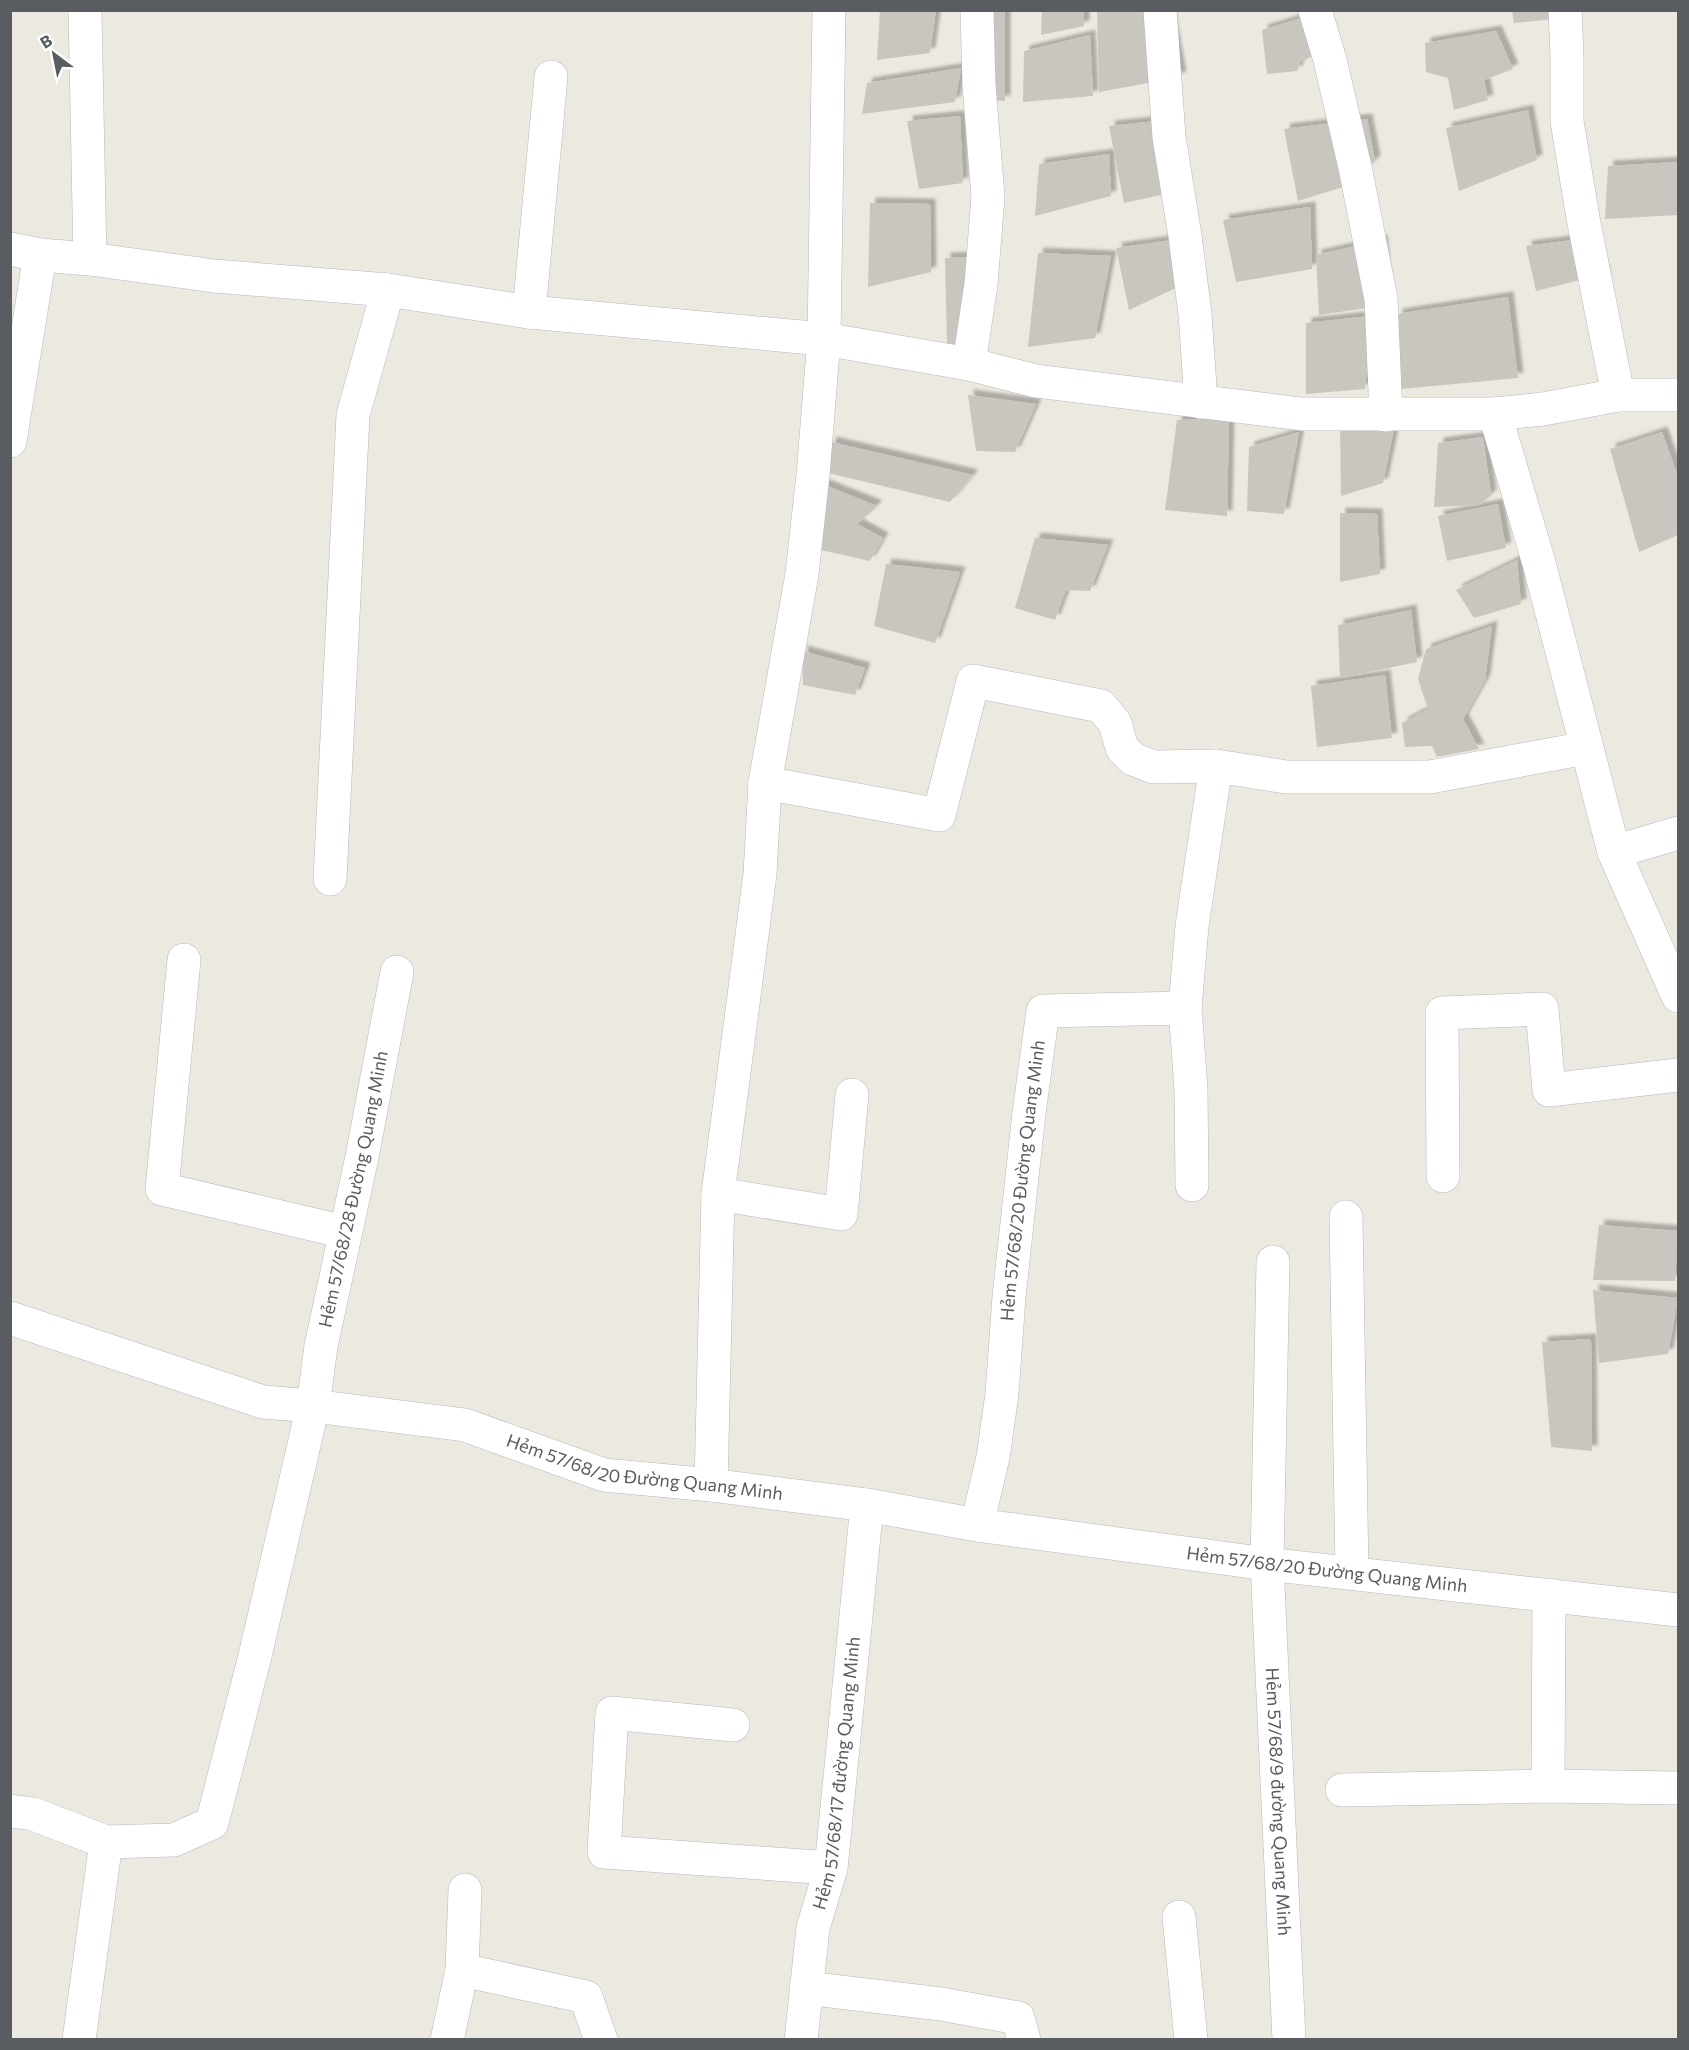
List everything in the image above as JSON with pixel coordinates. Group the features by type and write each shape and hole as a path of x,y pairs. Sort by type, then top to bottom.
{"street":[{"path":"85,10 90,259"},
{"path":"711,1485 718,1194 760,874 765,783 802,574 824,339 829,10"},
{"path":"969,364 981,284 988,197 979,85 977,10"},
{"path":"1160,10 1168,137 1192,292 1201,402"},
{"path":"1315,10 1330,60 1355,167 1381,299 1386,415"},
{"path":"1565,10 1567,121 1583,218 1618,395"},
{"path":"529,312 550,77"},
{"path":"10,441 25,252 214,276 388,290 529,312 824,339 969,364 1036,381 1301,414 1494,414 1543,409 1618,395 1678,395"},
{"path":"330,879 353,415 388,290"},
{"path":"1494,414 1539,563 1614,852 1678,996"},
{"path":"765,783 939,815 973,681 1101,706 1115,723 1122,748 1133,759 1153,767 1216,766 1286,777 1430,777 1586,748"},
{"path":"1192,1185 1191,1089 1185,1008 1192,926 1216,766"},
{"path":"1614,852 1678,833"},
{"path":"184,960 162,1189 345,1232"},
{"name":"Hẻm 57/68/28 Đường Quang Minh","path":"106,1842 174,1840 212,1823 255,1656 314,1406 321,1346 362,1157 397,972"},
{"name":"Hẻm 57/68/20 Đường Quang Minh","path":"977,1525 993,1457 1002,1394 1029,1113 1043,1011 1185,1008"},
{"path":"1443,1176 1442,1013 1542,1009 1549,1090 1678,1075"},
{"path":"718,1194 841,1214 852,1095"},
{"path":"1346,1217 1352,1573"},
{"name":"Hẻm 57/68/9 đường Quang Minh","path":"1273,1263 1267,1564 1289,2040"},
{"name":"Hẻm 57/68/20 Đường Quang Minh","path":"10,1318 263,1402 465,1425 604,1475 711,1485 867,1505 977,1525 1267,1564 1678,1610"},
{"name":"Hẻm 57/68/17 đường Quang Minh","path":"801,2040 813,1928 831,1868 867,1505"},
{"path":"1548,1786 1549,1595"},
{"path":"733,1725 612,1713 604,1852 831,1868"},
{"path":"1342,1790 1548,1786 1676,1788"},
{"path":"10,1811 33,1814 106,1842 79,2040"},
{"path":"447,2040 462,1970 465,1890"},
{"path":"1179,1917 1191,2040"},
{"path":"462,1970 586,1997 601,2040"},
{"path":"806,1988 941,2004 1018,2018 1024,2040"}],"building":[{"path":"880,10 936,10 930,53 877,60"},
{"path":"962,10 1005,10 1005,101 968,99"},
{"path":"1042,10 1084,10 1084,26 1041,35"},
{"path":"1097,10 1169,10 1181,77 1099,92"},
{"path":"1512,10 1575,10 1575,17 1514,23"},
{"path":"1311,15 1319,53 1300,62 1297,71 1267,74 1262,30"},
{"path":"1496,31 1513,69 1484,80 1488,100 1454,110 1448,78 1426,72 1425,43"},
{"path":"1090,35 1093,96 1023,102 1024,51"},
{"path":"961,68 955,102 862,114 867,83"},
{"path":"1528,110 1537,160 1459,191 1446,128"},
{"path":"960,116 963,183 919,189 907,121"},
{"path":"1176,119 1180,191 1124,203 1109,126"},
{"path":"1367,119 1375,161 1346,186 1298,201 1284,129"},
{"path":"1109,154 1111,196 1035,216 1039,164"},
{"path":"1678,162 1678,215 1605,219 1608,166"},
{"path":"870,203 930,204 931,272 868,287"},
{"path":"1310,207 1312,269 1236,282 1223,220"},
{"path":"1193,237 1182,285 1129,310 1116,248"},
{"path":"1589,238 1605,274 1536,291 1526,246"},
{"path":"1382,240 1388,305 1319,315 1316,255"},
{"path":"1038,253 1111,256 1095,338 1028,347"},
{"path":"986,257 972,347 947,346 945,258"},
{"path":"1508,297 1518,378 1401,389 1397,314"},
{"path":"1371,316 1365,389 1306,394 1306,323"},
{"path":"968,395 1036,404 1015,452 976,451"},
{"path":"1229,419 1227,516 1165,510 1177,420"},
{"path":"1396,419 1383,483 1341,496 1340,425"},
{"path":"1299,432 1284,514 1247,511 1249,447"},
{"path":"1662,432 1678,477 1678,535 1639,552 1610,449"},
{"path":"1483,437 1491,495 1479,505 1434,507 1438,443"},
{"path":"831,442 973,475 950,502 824,472"},
{"path":"822,484 877,506 857,524 883,538 870,561 812,548"},
{"path":"1498,504 1506,548 1447,561 1438,516"},
{"path":"1340,513 1377,514 1380,574 1340,582"},
{"path":"1035,538 1108,545 1090,591 1066,590 1055,620 1015,608"},
{"path":"1517,560 1521,604 1474,618 1456,590"},
{"path":"886,564 960,572 935,643 874,626"},
{"path":"1411,610 1417,662 1340,678 1338,625"},
{"path":"1492,626 1485,680 1463,719 1479,749 1437,757 1432,746 1405,747 1402,723 1428,709 1418,679 1426,649"},
{"path":"802,651 865,668 855,695 803,685"},
{"path":"1385,675 1392,738 1317,747 1311,686"},
{"path":"1599,1225 1678,1231 1675,1281 1593,1280"},
{"path":"1593,1290 1678,1298 1668,1354 1599,1363"},
{"path":"1591,1339 1592,1451 1551,1447 1542,1342"}]}
